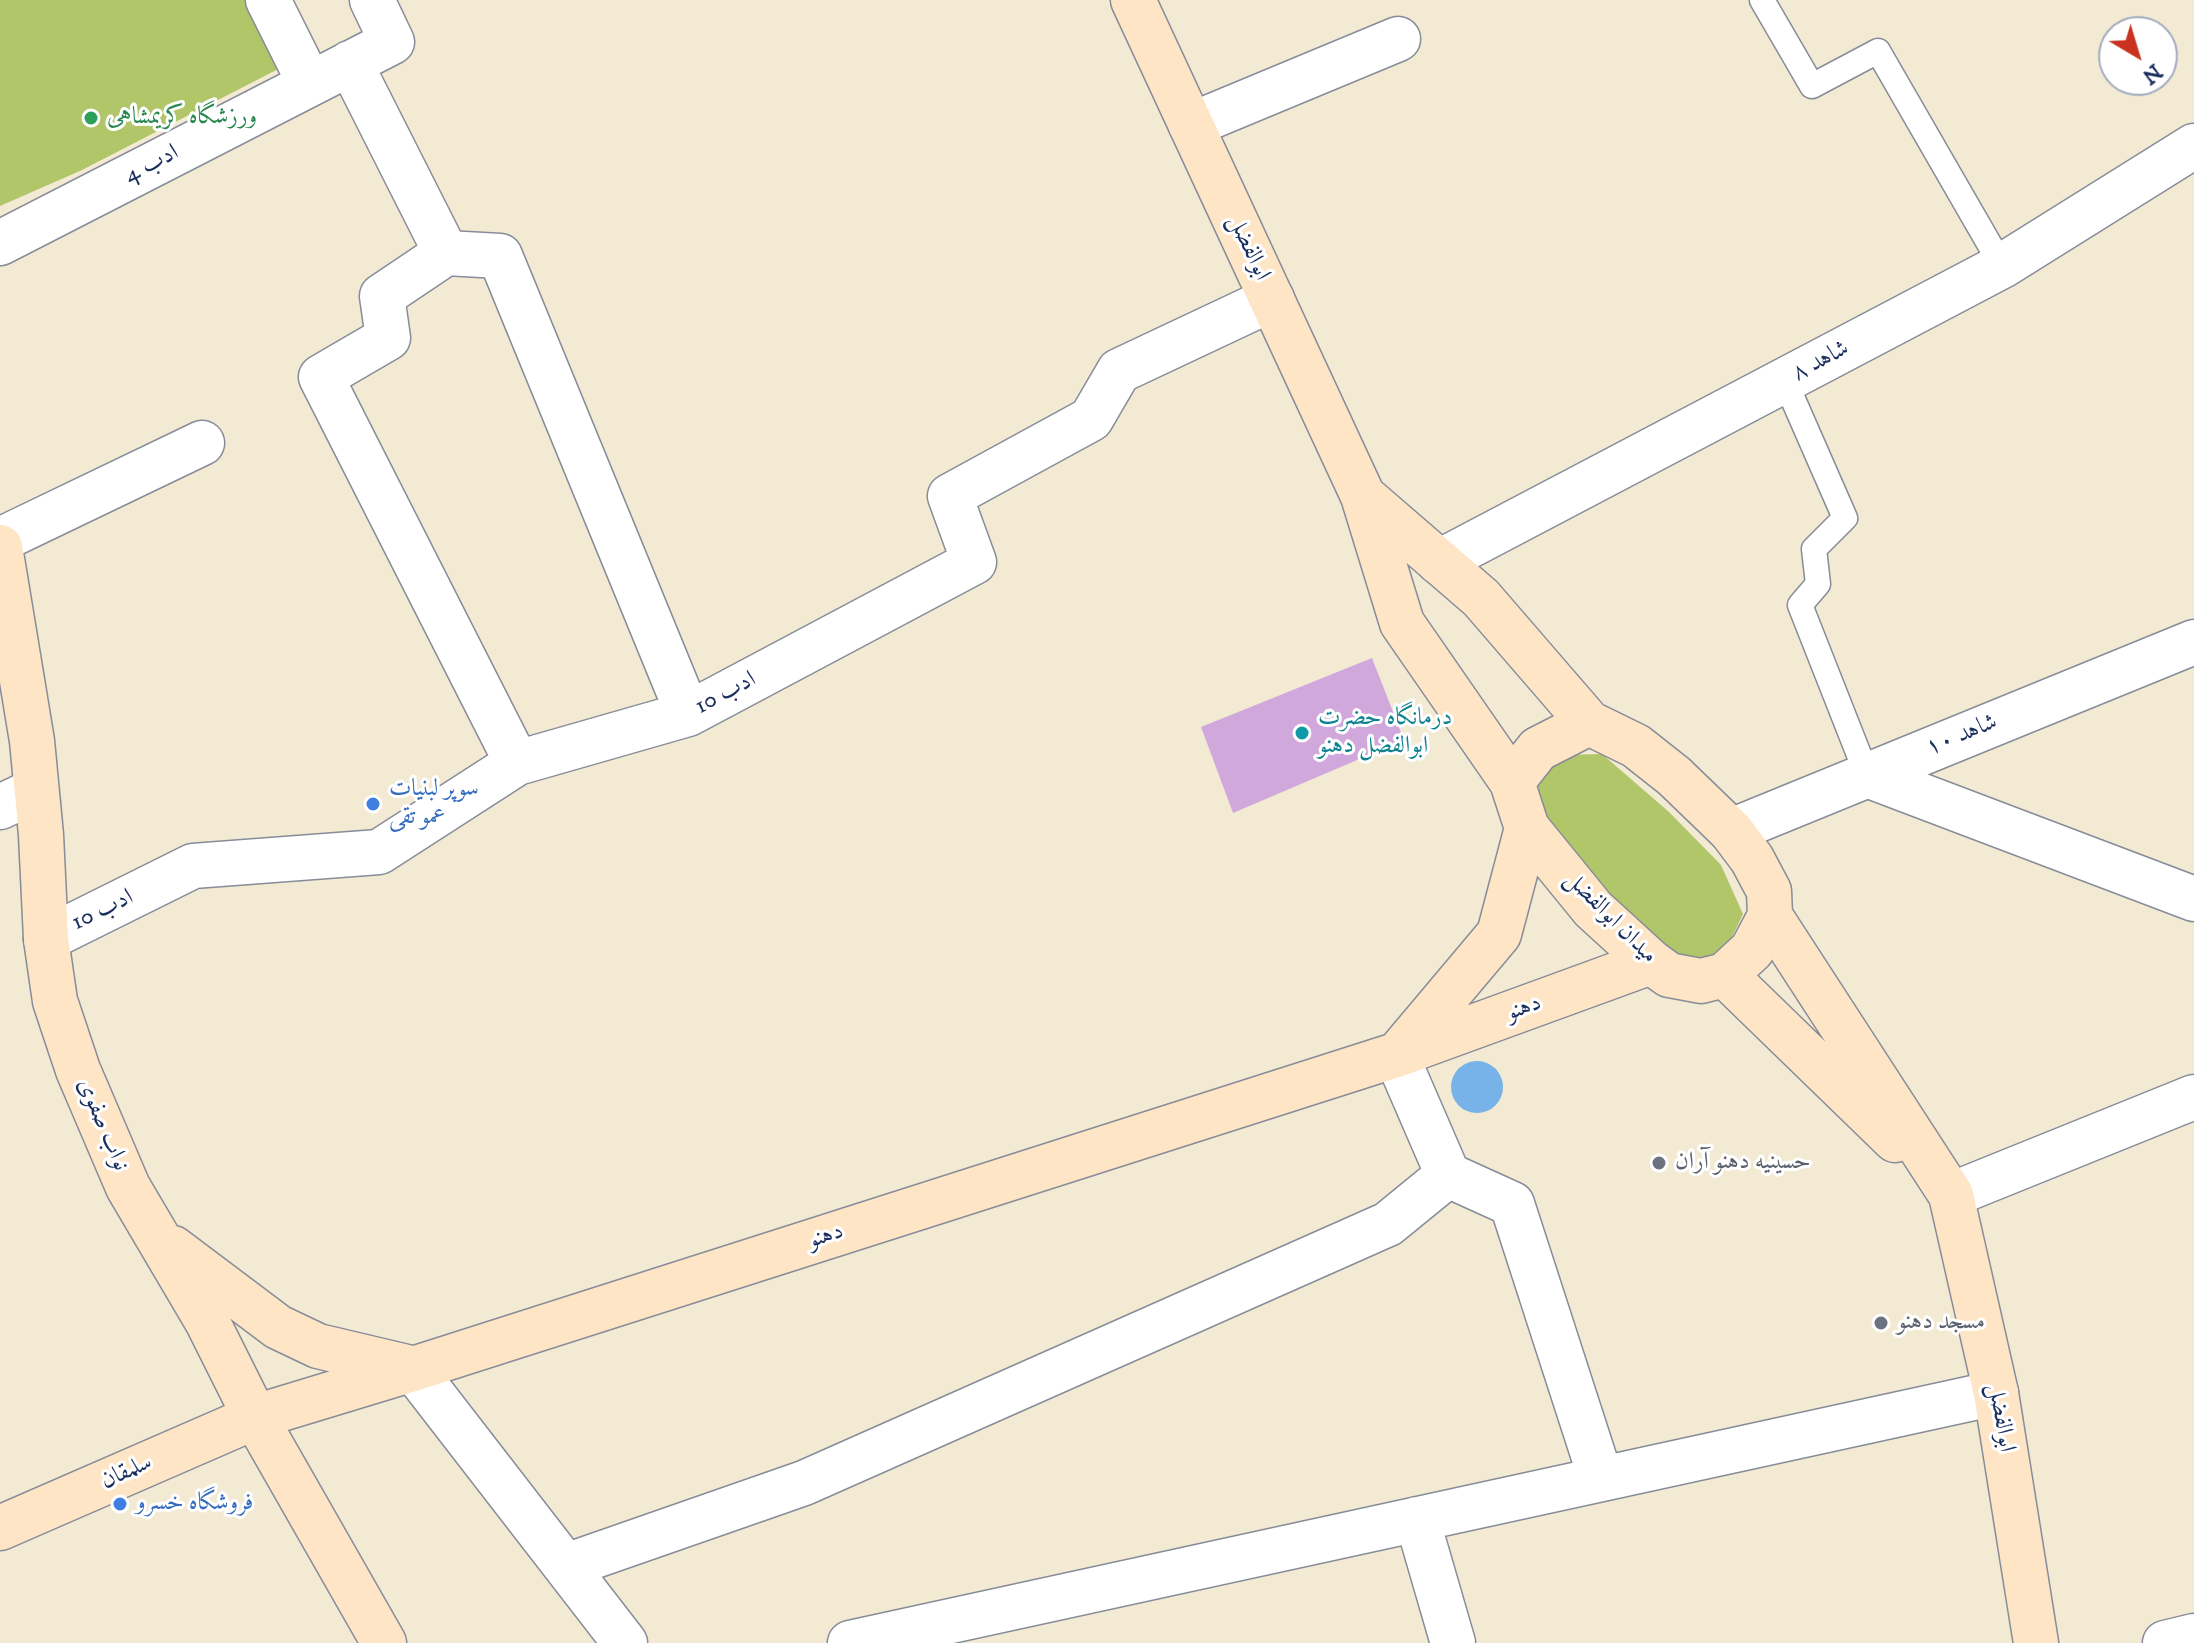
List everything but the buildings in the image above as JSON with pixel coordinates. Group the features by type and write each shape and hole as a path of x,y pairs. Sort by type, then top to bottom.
{"street":[{"path":"268,0 310,84"},
{"name":"ادب 4","path":"0,243 392,42 372,0"},
{"name":"ابوالفضل","path":"1133,0 1363,496 1402,623 1512,782"},
{"path":"1191,125 1398,39"},
{"path":"350,63 446,253"},
{"name":"شاهد ۸","path":"1439,562 2002,266 2194,146"},
{"path":"517,763 321,377 388,338 382,296 446,253 500,256 688,714"},
{"name":"ادب 10","path":"46,939 193,866 379,852 517,763 688,714 974,562 950,496 1091,419 1119,371 1272,299"},
{"path":"0,540 202,443"},
{"path":"1363,496 1481,598 1589,723 1636,746 1674,776 1731,831 1752,859 1769,891 1770,916 1752,950 1725,975 1951,1195"},
{"name":"نواب صفوی","path":"0,547 32,741 18,798 55,1001 78,1070 128,1187 207,1321 255,1417 384,1643"},
{"name":"شاهد ۱۰","path":"1731,831 2194,642"},
{"path":"1512,782 1538,749 1589,723"},
{"path":"1867,775 2194,899"},
{"name":"میدان ابوالفضل","path":"1512,782 1527,828 1593,909 1651,962 1669,975 1701,981 1725,975"},
{"path":"1527,828 1499,934 1396,1055 1448,1175 1512,1204 1601,1479"},
{"path":"1770,916 1951,1195"},
{"name":"دهنو","path":"255,1417 1396,1055 1651,962"},
{"path":"1951,1195 2194,1097"},
{"path":"566,1566 819,1477 1388,1224 1448,1175"},
{"name":"ابوالفضل","path":"1951,1195 1996,1393 2036,1643"},
{"path":"156,1235 278,1327 318,1346 413,1369 625,1643"},
{"path":"850,1643 1996,1393"},
{"name":"سلمقان","path":"0,1528 255,1417"},
{"path":"1417,1519 1453,1643"}],"lane":[{"path":"1762,0 1812,86 1878,51 2002,266"},
{"path":"1785,381 1845,518 1814,549 1818,584 1800,605 1867,775"}],"green space":[{"name":"ورزشگاه کریمشاهی","path":"0,0 251,0 284,66 82,170 0,206"},
{"path":"1602,754 1669,812 1721,865 1743,914 1731,939 1697,968 1676,963 1567,860 1532,789 1560,755"}],"water":[{"path":"1477,1061 1496,1068 1503,1087 1496,1106 1477,1113 1458,1106 1451,1087 1458,1068"}],"place":[{"name":"ورزشگاه کریمشاهی","path":"91,118"},
{"name":"درمانگاه حضرت ابوالفضل دهنو","path":"1302,733"},
{"name":"سوپر لبنیات عمو تقی","path":"373,804"},
{"name":"حسینیه دهنو آران","path":"1659,1163"},
{"name":"مسجد دهنو","path":"1881,1323"},
{"name":"فروشگاه خسرو","path":"120,1504"}]}
